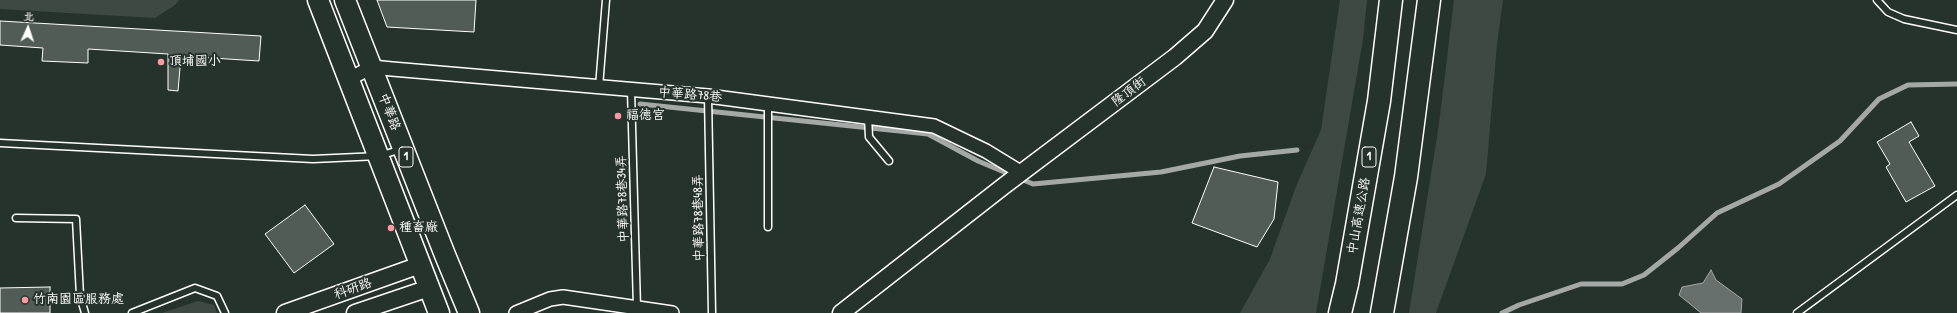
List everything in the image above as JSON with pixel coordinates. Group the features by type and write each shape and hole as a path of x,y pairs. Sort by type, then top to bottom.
{"highway":[{"name":"中山高速公路","path":"1340,313 1347,284 1379,101 1391,0"},
{"path":"1382,313 1406,177 1429,0"}],"main road":[{"name":"中華路","path":"318,0 439,313"},
{"name":"中華路","path":"345,0 469,313"}],"street":[{"name":"隆頂街","path":"841,313 1175,57 1205,31 1225,3"},
{"path":"349,79 372,67"},
{"name":"中華路78巷","path":"372,67 708,96 934,126 986,151 1022,173"},
{"name":"科研路","path":"285,313 420,265"},
{"name":"科研路","path":"356,313 429,288"},
{"path":"516,313 550,299 563,297 672,313"}],"lane":[{"path":"599,87 606,0"},
{"path":"1877,0 1888,12 1904,19 1957,30"},
{"name":"中華路78巷34弄","path":"631,90 638,308"},
{"name":"中華路78巷48弄","path":"708,96 712,313"},
{"path":"768,105 768,227"},
{"path":"868,118 869,138 889,161"},
{"path":"0,143 312,159 379,156 403,148"},
{"path":"1797,313 1957,195"},
{"path":"16,218 76,219 80,296 85,313"},
{"path":"132,313 195,288 217,296 226,313"}],"shaded area":[{"path":"0,0 179,0 175,5 155,18 0,9"},
{"path":"1340,0 1367,0 1363,39 1316,313 1240,313 1270,259 1297,184 1321,130"},
{"path":"1454,0 1503,0 1497,44 1486,174 1436,313 1409,313 1439,124"},
{"path":"1711,270 1716,280 1742,299 1741,313 1701,313 1679,295 1682,287 1703,283"},
{"path":"198,301 214,305 217,313 162,313"}],"building":[{"path":"377,0 476,0 474,32 387,27"},
{"path":"0,21 261,36 259,61 181,56 178,91 168,90 168,54 88,49 88,63 42,61 43,48 0,45"},
{"path":"1911,122 1919,136 1909,142 1935,186 1906,202 1886,167 1890,164 1877,142"},
{"path":"1214,167 1278,182 1274,219 1257,247 1192,223"},
{"path":"305,205 334,244 294,273 265,234"},
{"name":"竹南園區服務處","path":"50,287 50,313 0,313 0,288"}],"waterway":[{"path":"1502,313 1519,305 1581,284 1622,284 1644,275 1678,248 1717,213 1779,184 1840,141 1879,99 1908,85 1957,84"},
{"path":"640,104 928,134 978,161 1033,184 1161,172 1240,156 1297,150"}],"place":[{"name":"頂埔國小","path":"161,62"},
{"name":"福德宮","path":"618,116"},
{"name":"種畜廠","path":"391,228"},
{"name":"竹南園區服務處","path":"25,300"}]}
